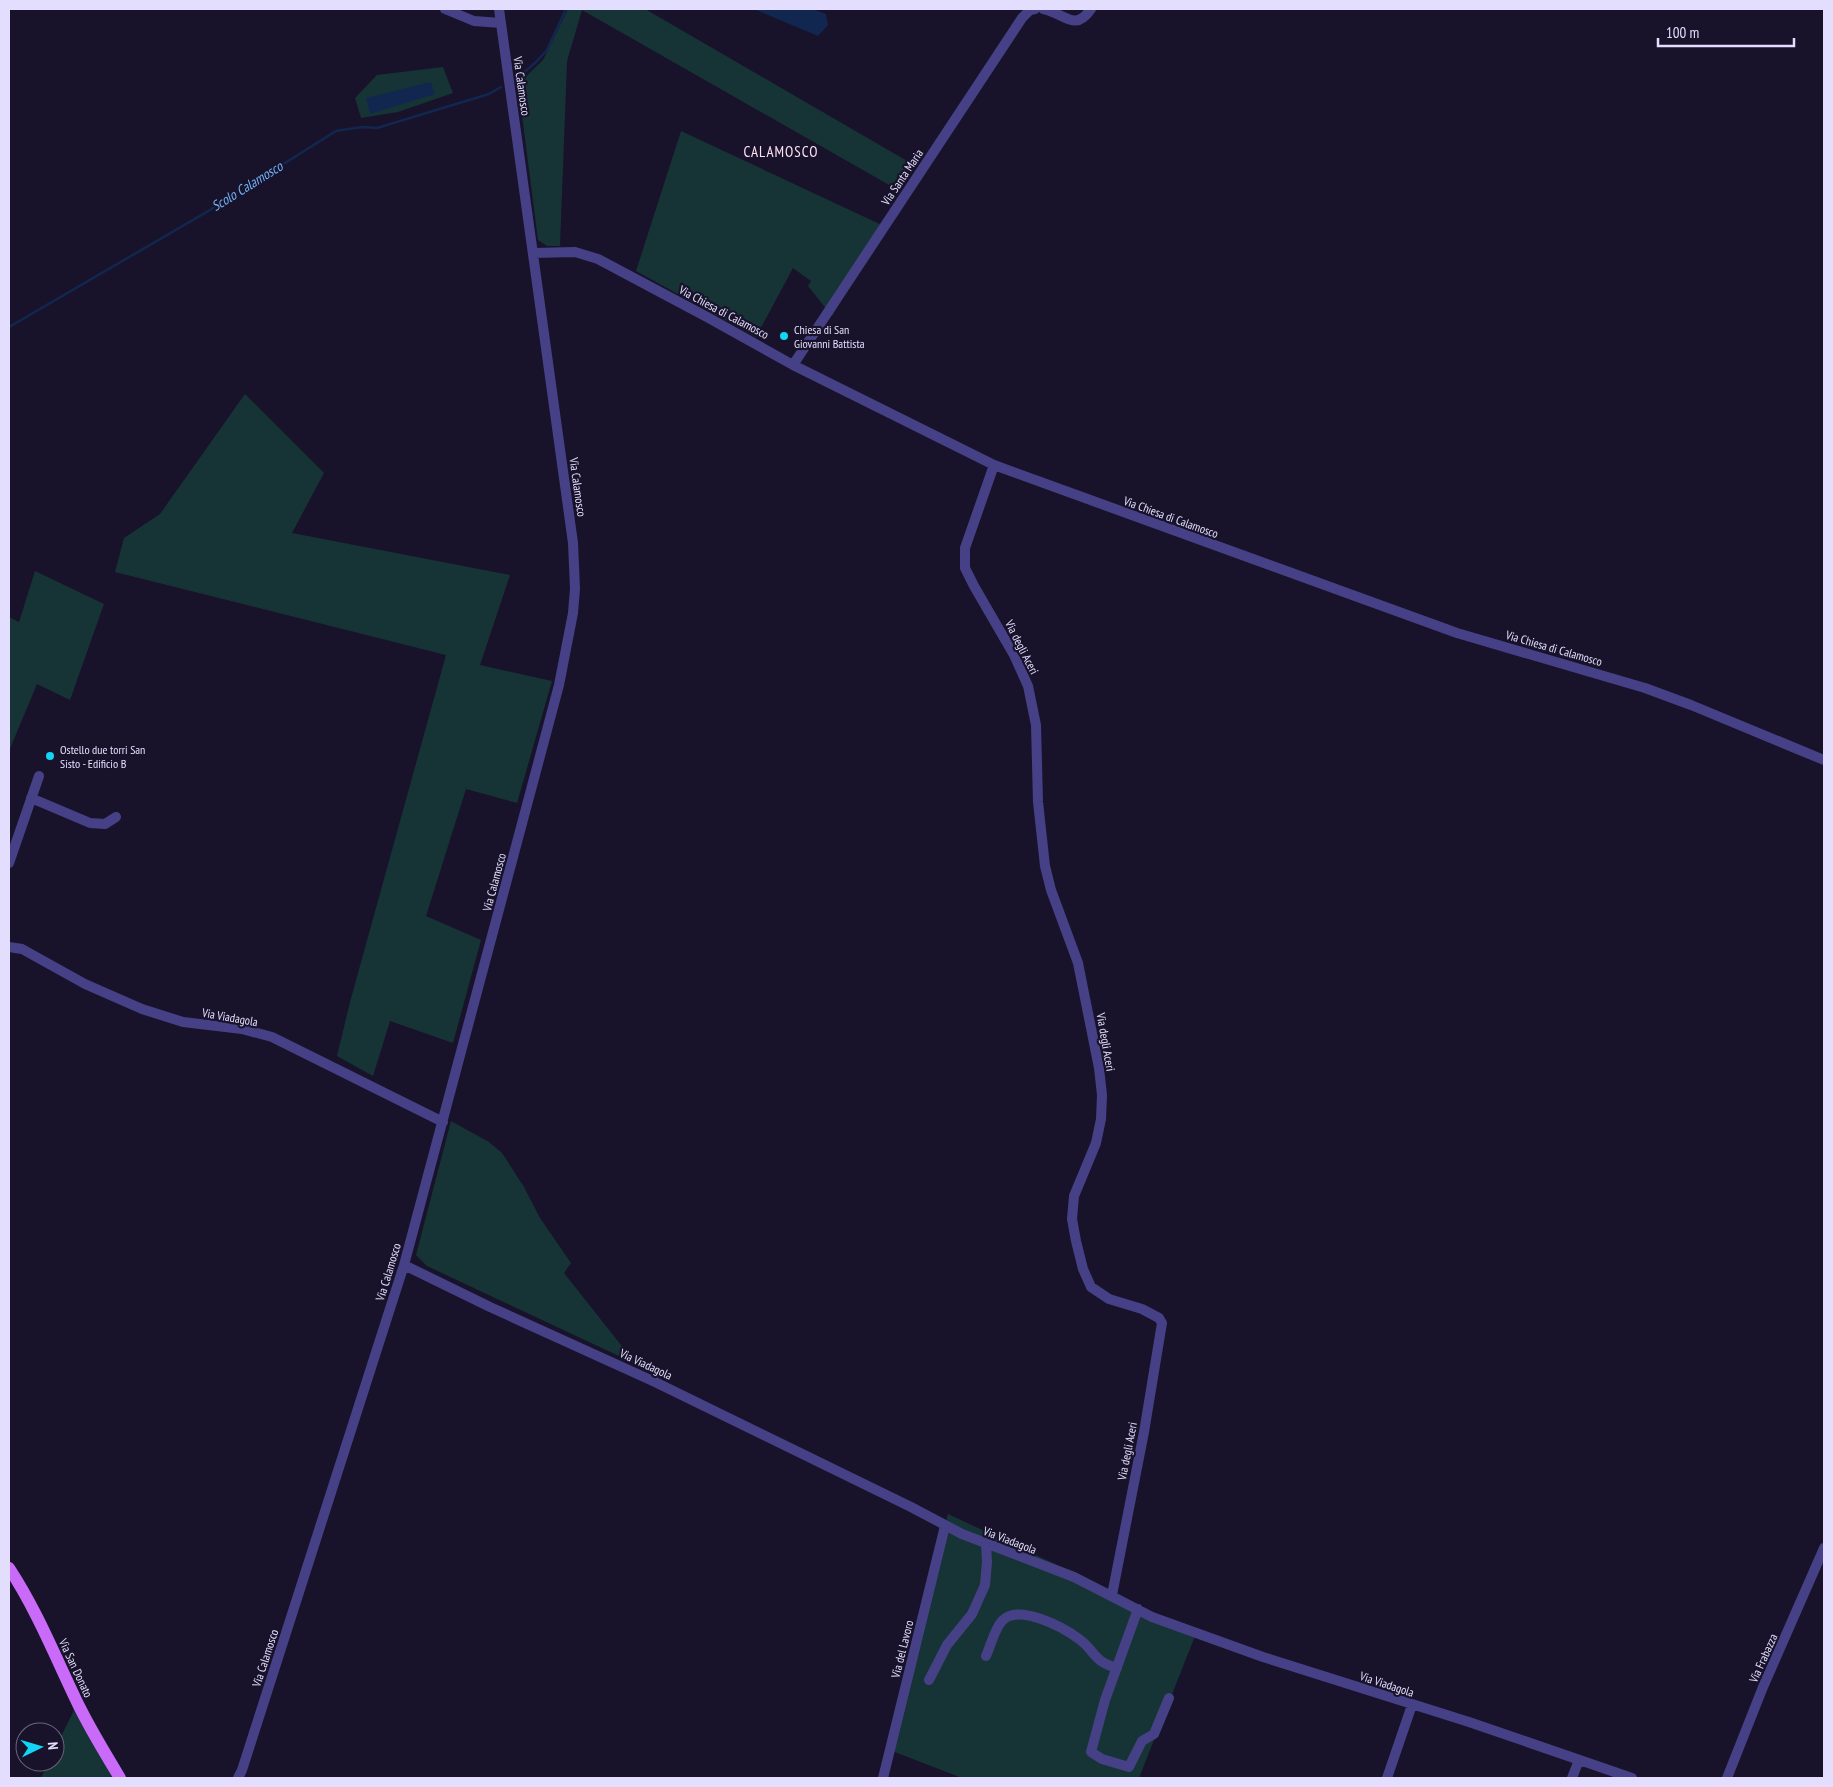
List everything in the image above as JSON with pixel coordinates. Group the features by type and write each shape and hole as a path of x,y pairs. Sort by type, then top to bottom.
{"main road":[{"name":"Via San Donato","path":"9,1568 24,1591 89,1725 120,1778"}],"street":[{"path":"445,9 474,21 500,23"},
{"name":"Via Calamosco","path":"238,1778 404,1265 559,685 573,613 575,589 573,543 499,9"},
{"name":"Via Santa Maria","path":"793,365 1022,18 1030,10 1035,9"},
{"path":"1043,9 1050,10 1070,20 1078,21 1084,18 1091,9"},
{"name":"Via Chiesa di Calamosco","path":"533,253 575,252 598,259 793,365 934,437 994,465 1457,633 1645,688 1824,760"},
{"name":"Via degli Aceri","path":"994,465 965,548 965,568 1014,655 1028,686 1036,725 1038,802 1045,866 1051,890 1078,963 1099,1068 1102,1095 1101,1120 1096,1143 1074,1196 1072,1218 1076,1241 1083,1269 1091,1287 1109,1299 1159,1318 1162,1323 1144,1432 1112,1595"},
{"path":"9,863 39,776"},
{"path":"31,798 90,823 105,824 116,817"},
{"name":"Via Viadagola","path":"9,947 22,949 85,984 142,1009 183,1022 242,1030 272,1037 443,1122"},
{"name":"Via Viadagola","path":"404,1265 490,1307 655,1382 911,1507 945,1526 986,1544 1074,1577 1152,1617 1263,1657 1412,1706 1469,1722 1632,1778"},
{"name":"Via del Lavoro","path":"883,1778 945,1526"},
{"path":"929,1680 947,1645 972,1614 985,1584 986,1544"},
{"name":"Via Frabazza","path":"1727,1778 1763,1687 1824,1548"},
{"path":"1138,1609 1105,1700 1092,1752 1102,1759 1123,1766 1131,1765 1142,1741 1154,1734 1169,1698"},
{"path":"986,1656 1000,1623 1010,1615 1017,1613 1034,1616 1071,1634 1080,1639 1101,1662 1117,1668"},
{"path":"1388,1778 1412,1706"},
{"path":"1572,1778 1579,1760"}],"green space":[{"path":"568,9 645,9 914,165 898,190 582,10 567,61 560,246 547,246 538,240 518,84 543,60"},
{"path":"443,67 453,93 398,112 361,118 355,98 377,75"},
{"path":"681,131 886,227 832,316 808,286 811,281 793,268 756,337 636,271"},
{"path":"245,394 324,473 292,533 510,575 480,665 552,681 517,803 466,789 426,916 481,940 453,1043 390,1021 373,1076 337,1056 350,1002 446,655 115,572 124,538 160,514"},
{"path":"35,571 104,604 70,700 37,684 9,751 9,617 19,622"},
{"path":"451,1121 489,1142 502,1153 524,1187 540,1218 571,1263 564,1273 636,1364 427,1266 416,1255"},
{"path":"948,1514 1117,1593 1153,1613 1197,1631 1139,1778 962,1778 887,1749"},
{"path":"74,1710 113,1778 41,1778 44,1772 65,1772 65,1728"}],"water":[{"path":"754,9 812,9 826,14 828,25 818,36"},
{"path":"431,82 435,94 370,114 366,98"}],"waterway":[{"name":"Scolo Calamosco","path":"515,80 547,50 566,9"},
{"name":"Scolo Calamosco","path":"9,327 210,210 336,131 362,127 377,128 489,94 501,87"}],"place":[{"name":"Chiesa di San Giovanni Battista","path":"784,336"},
{"name":"Ostello due torri San Sisto - Edificio B","path":"50,756"}],"district":[{"name":"CALAMOSCO","path":"781,151"}]}
